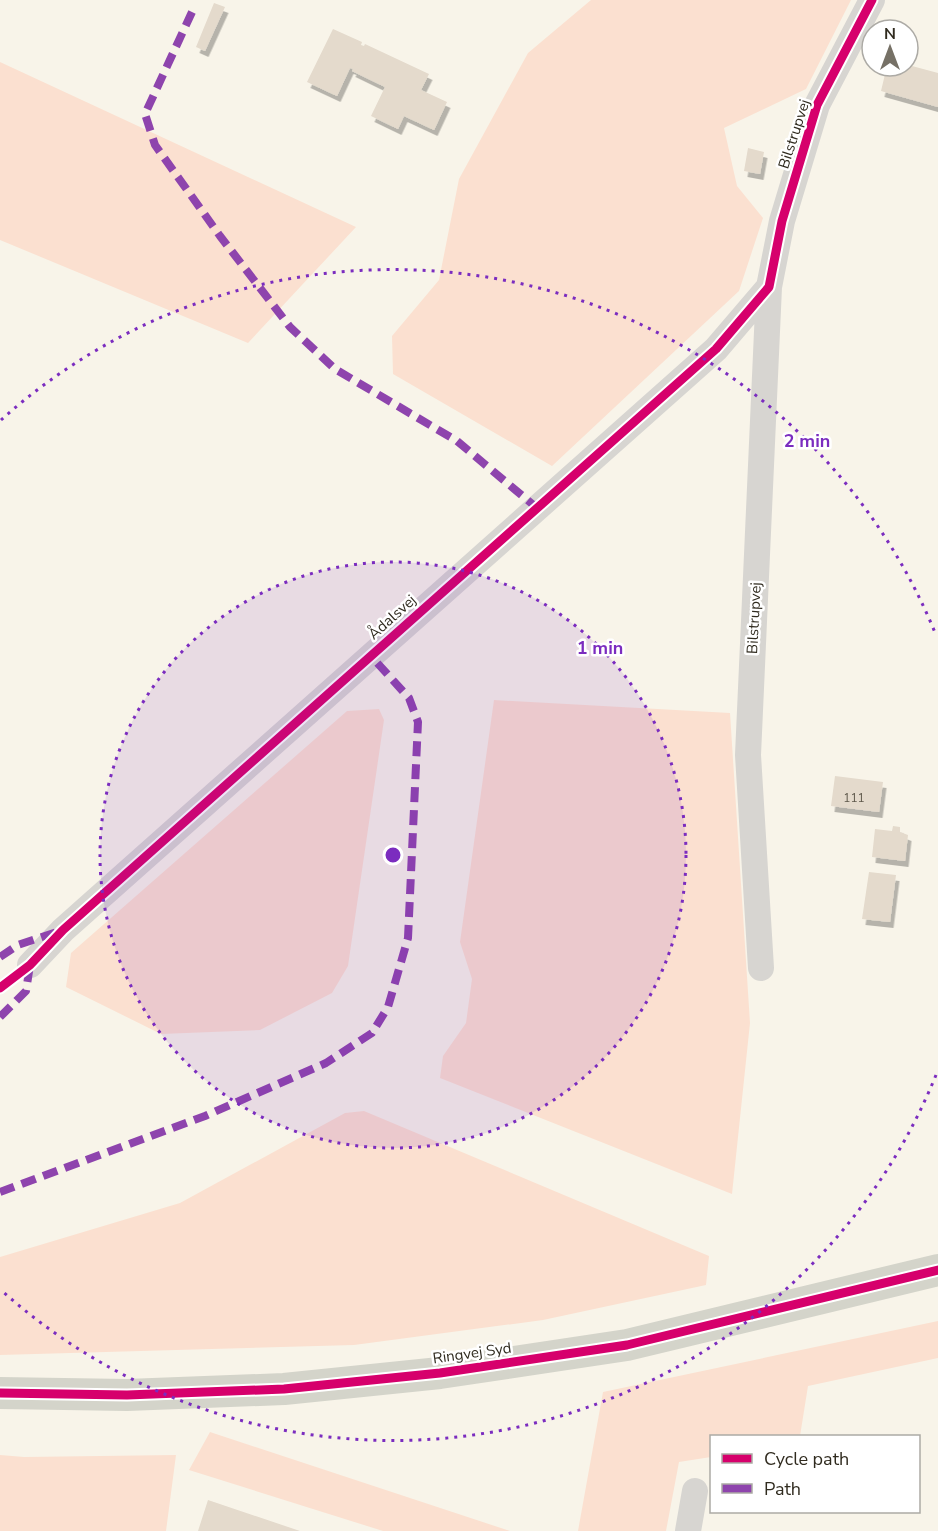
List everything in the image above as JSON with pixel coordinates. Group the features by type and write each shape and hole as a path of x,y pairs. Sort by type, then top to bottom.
{"main road":[{"name":"Ringvej Syd","path":"0,1393 128,1395 284,1389 440,1373 627,1345 938,1270"}],"street":[{"name":"Bilstrupvej","path":"761,968 748,755 769,287 782,221 817,105 872,0"},
{"name":"Ådalsvej","path":"30,966 63,930 716,349 769,287"},
{"path":"688,1531 695,1491"}],"shaded area":[{"path":"591,0 851,0 806,89 724,128 737,186 763,218 739,291 552,466 393,374 392,336 439,280 459,179 528,53"},
{"path":"0,62 356,227 248,343 0,240"},
{"path":"494,700 730,713 750,1023 732,1194 440,1078 443,1056 466,1023 472,979 460,942"},
{"path":"379,709 384,720 348,966 332,993 260,1030 161,1034 66,987 71,953 347,711"},
{"path":"364,1111 709,1256 706,1285 543,1320 354,1345 0,1355 0,1257 180,1203 345,1113"},
{"path":"938,1321 938,1358 808,1386 800,1435 710,1435 710,1457 679,1462 666,1531 578,1531 603,1392"},
{"path":"210,1432 510,1531 383,1531 189,1470"},
{"path":"0,1455 24,1457 176,1455 166,1531 0,1531"}],"building":[{"path":"214,3 225,7 205,51 196,47"},
{"path":"333,29 362,42 361,45 365,44 429,74 421,90 447,102 434,130 404,116 398,129 371,116 385,87 352,71 353,69 350,68 337,96 307,82"},
{"path":"920,68 938,73 938,107 881,91 884,78 920,78"},
{"path":"748,148 764,152 760,174 744,171"},
{"path":"835,776 883,782 879,812 831,806"},
{"path":"893,826 900,827 900,832 908,835 905,861 872,857 875,829 892,831"},
{"path":"869,872 896,875 890,922 862,919"},
{"path":"208,1500 300,1531 198,1531"}],"marked path":[{"path":"192,12 145,114 155,145 220,236 290,327 335,369 457,441 537,508"},
{"path":"0,1192 205,1116 326,1063 372,1033 388,1007 408,938 418,722 409,698 371,656"},
{"path":"0,957 18,945 57,932"},
{"path":"0,1017 26,991 30,965"}],"cycle path":[{"path":"0,988 30,965 63,930 716,349 769,287 782,221 817,105 872,0"},
{"path":"0,1393 127,1395 284,1389 440,1373 627,1345 938,1270"}]}
